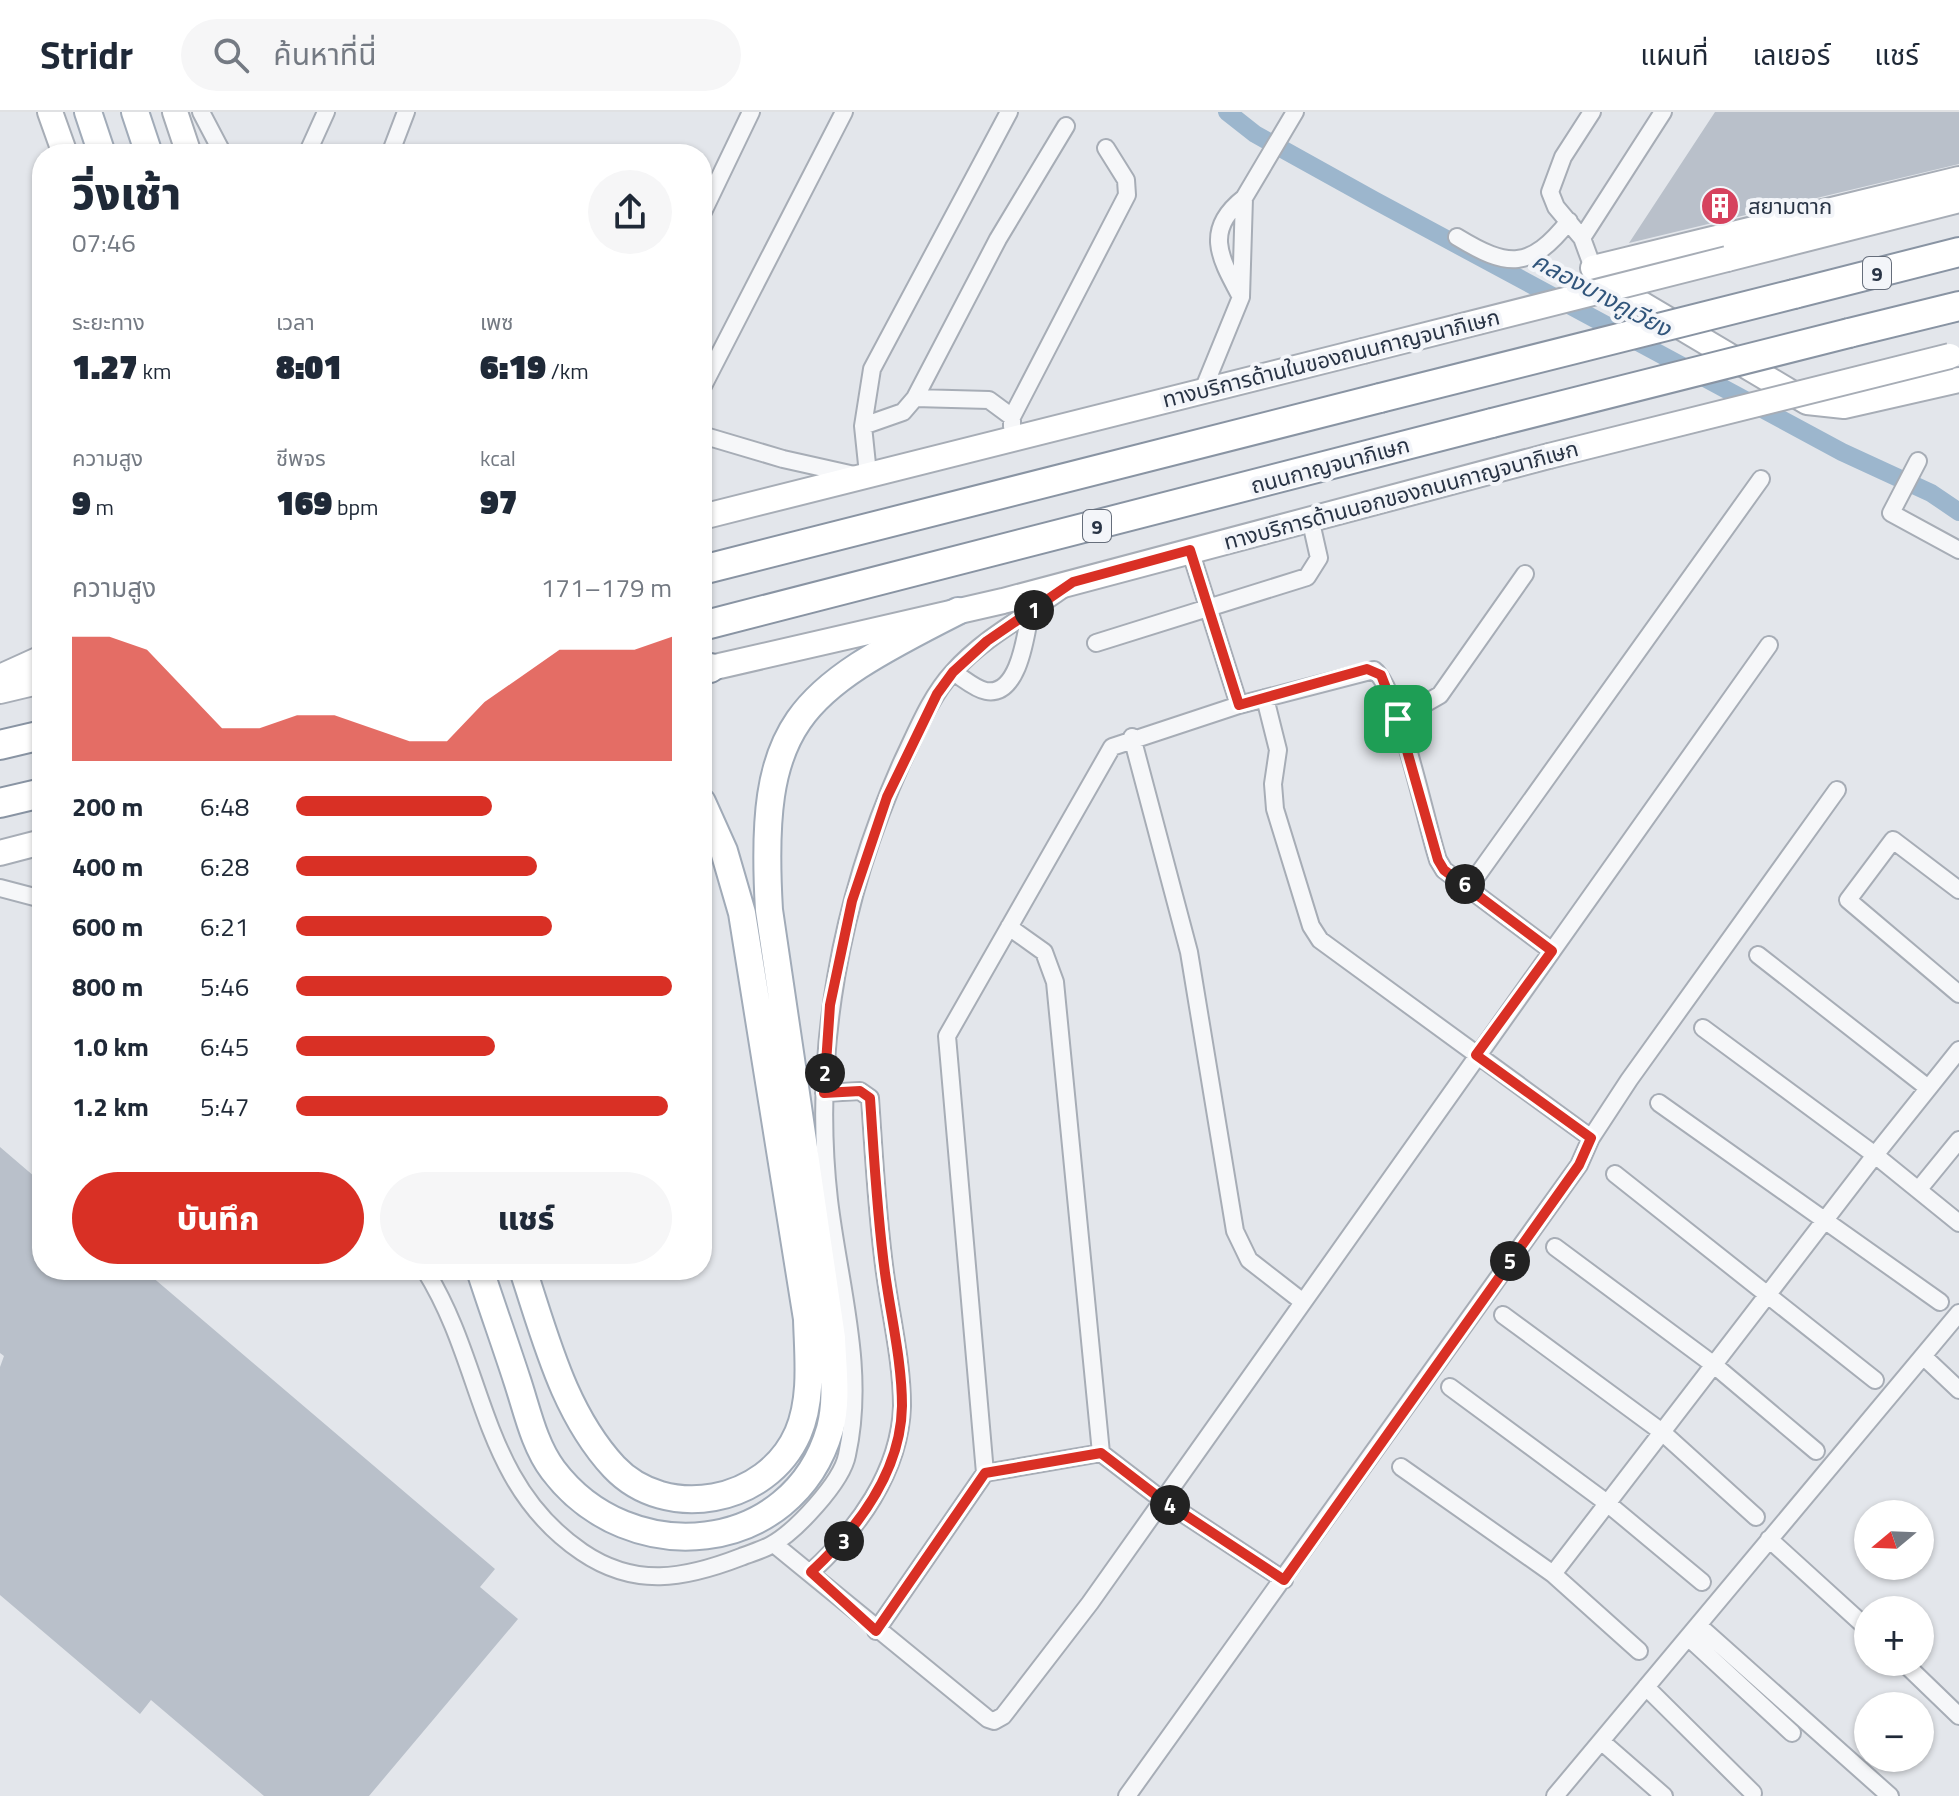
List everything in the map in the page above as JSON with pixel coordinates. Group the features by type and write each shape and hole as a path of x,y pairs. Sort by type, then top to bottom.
{"highway":[{"name":"9","path":"712,567 1959,252"},
{"name":"ถนนกาญจนาภิเษก","path":"712,623 1959,306"},
{"path":"0,745 32,737"},
{"path":"0,803 32,795"}],"main road":[{"path":"50,112 61,144"},
{"path":"88,112 99,144"},
{"path":"135,112 146,144"},
{"path":"175,112 186,144"},
{"path":"1959,179 1593,268 1603,281 1807,402 1856,405 1959,380"},
{"name":"ทางบริการด้านในของถนนกาญจนาภิเษก","path":"712,514 863,475 1012,426 1203,390 1959,200"},
{"name":"ทางบริการด้านนอกของถนนกาญจนาภิเษก","path":"712,667 958,611 1549,456 1955,354"},
{"path":"483,1280 536,1439 553,1470 592,1508 631,1529 695,1538 717,1535 762,1517 803,1481 830,1429 835,1397 833,1353 769,910 765,843 769,795 786,736 819,695 891,646 958,611"},
{"path":"0,677 32,663"},
{"path":"0,691 32,683"},
{"path":"526,1280 573,1410 593,1442 634,1484 672,1497 711,1501 750,1484 784,1455 798,1434 806,1396 807,1319 742,913 724,851 712,824"},
{"path":"0,853 32,845"}],"street":[{"path":"201,112 218,144"},
{"path":"312,144 326,112"},
{"path":"394,144 406,112"},
{"path":"712,193 751,112"},
{"path":"712,369 844,112"},
{"path":"712,438 783,459 863,475 863,426 872,369 1009,112"},
{"path":"1241,297 1228,274 1218,239 1223,216 1244,198 1295,112"},
{"path":"1592,112 1551,181 1551,199 1582,238 1593,268"},
{"path":"1582,238 1663,112"},
{"path":"863,426 903,412 915,398 998,239 1066,126"},
{"path":"915,398 989,400 1012,426 1127,195 1126,180 1106,148"},
{"path":"1203,390 1241,297 1244,198"},
{"path":"1457,237 1498,259 1513,261 1546,246 1569,221"},
{"path":"1918,461 1890,508 1894,516 1942,538 1959,550"},
{"path":"1469,887 1761,479"},
{"path":"1096,643 1307,577 1319,558 1310,518"},
{"path":"1190,550 1239,705"},
{"path":"1398,719 1440,695 1525,574"},
{"path":"430,1280 456,1331 507,1470 529,1506 557,1534 606,1568 646,1578 711,1568 774,1544 831,1489 847,1459 855,1366 829,1198 824,1093 830,1005 852,901 887,797 917,728 953,672 987,641 1073,582"},
{"path":"953,672 983,691 991,692 1007,684 1020,661 1030,613"},
{"path":"774,1544 811,1572 876,1631 988,1719 1000,1718 1090,1603 1769,645"},
{"path":"876,1631 985,1473 945,1044 952,1025 1112,747 1132,737 1239,705 1374,670 1383,680 1398,719 1438,860 1444,870 1552,951"},
{"path":"1265,698 1278,750 1273,784 1275,809 1311,926 1335,955 1591,1138"},
{"path":"1132,737 1189,952 1235,1231 1249,1260 1303,1302"},
{"path":"1127,1796 1579,1165 1591,1138 1629,1080 1837,790"},
{"path":"1959,890 1893,840 1848,900 1959,994"},
{"path":"0,888 32,896"},
{"path":"1009,927 1044,952 1055,982 1101,1453 1161,1499 1284,1580"},
{"path":"1758,955 1928,1088"},
{"path":"1703,1028 1875,1155 1959,1223"},
{"path":"1553,1574 1959,1050"},
{"path":"811,1572 844,1542 869,1506 889,1465 902,1409 884,1271 870,1098 860,1091 824,1093"},
{"path":"1659,1103 1940,1302"},
{"path":"1919,1189 1959,1140"},
{"path":"1615,1174 1875,1380"},
{"path":"1555,1247 1714,1365 1816,1451"},
{"path":"1555,1796 1959,1313"},
{"path":"1503,1315 1662,1432 1756,1517"},
{"path":"1923,1356 1959,1390"},
{"path":"1450,1387 1607,1503 1702,1582"},
{"path":"985,1473 1101,1453"},
{"path":"1401,1467 1553,1574 1639,1651"},
{"path":"1769,1539 1854,1616"},
{"path":"1693,1631 1792,1733"},
{"path":"1693,1631 1890,1796"},
{"path":"1918,1676 1959,1716"},
{"path":"1646,1687 1753,1793"},
{"path":"1601,1741 1664,1796"}],"building":[{"name":"สยามตาก","path":"1715,112 1959,112 1959,164 1629,243"},
{"path":"0,1147 32,1174 32,1280 156,1280 495,1569 480,1587 518,1619 369,1796 264,1796 151,1700 140,1714 0,1595 0,1367 4,1356 0,1353"}],"waterway":[{"name":"คลองบางคูเวียง","path":"1227,112 1255,134 1374,200 1842,452 1931,493 1959,512"}],"place":[{"name":"สยามตาก","path":"1720,206"}],"route":[{"path":"1190,550 1239,705 1367,669 1381,675 1398,719 1434,848 1444,870 1552,951 1476,1055 1591,1138 1579,1165 1284,1580 1161,1499 1101,1453 985,1473 876,1631 811,1572 844,1542 869,1506 889,1465 902,1409 884,1271 870,1098 860,1091 824,1093 830,1005 852,901 887,797 917,728 953,672 987,641 1073,582 1190,550"}]}
